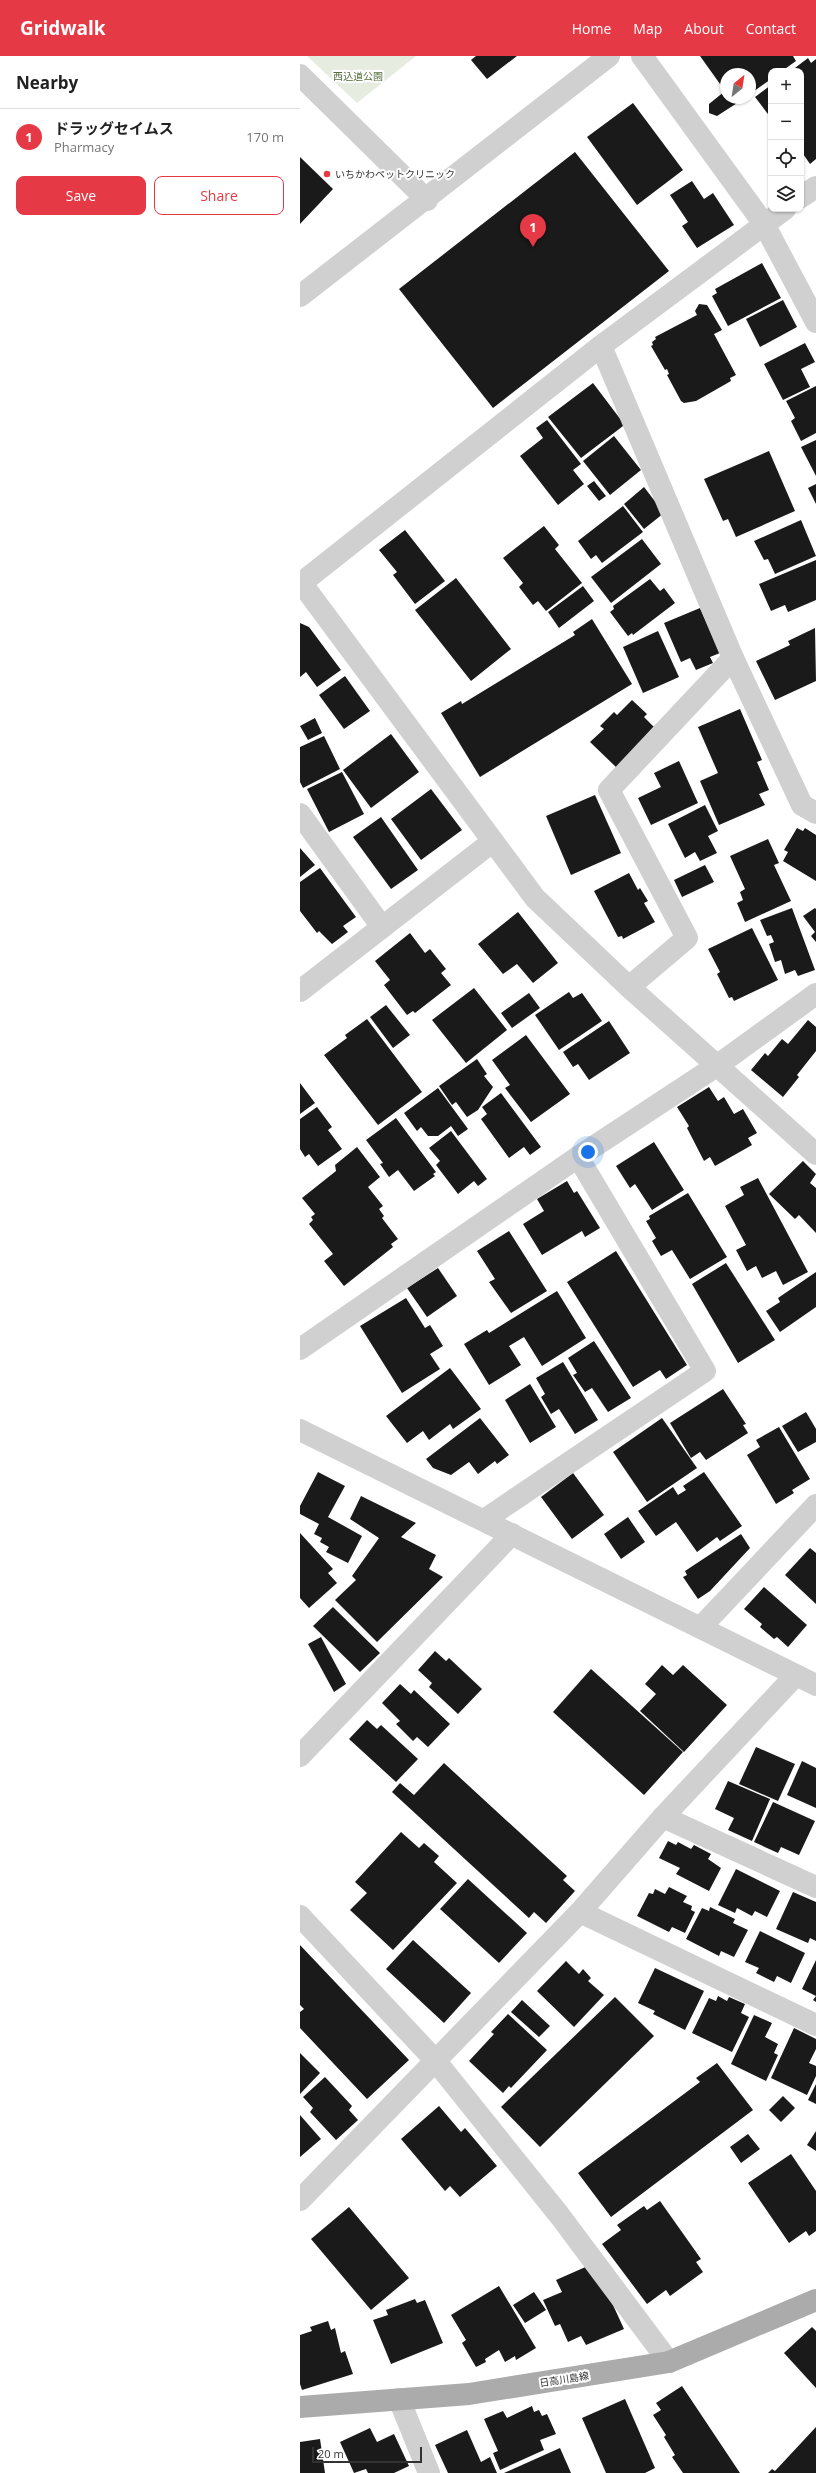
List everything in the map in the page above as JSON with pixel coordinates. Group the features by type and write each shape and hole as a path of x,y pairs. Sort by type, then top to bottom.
{"main road":[{"name":"日高川島線","path":"300,2407 469,2394 669,2362 816,2300"}],"street":[{"path":"300,296 427,200 609,56"},
{"path":"642,56 764,224 816,322"},
{"path":"300,75 427,200"},
{"path":"804,195 816,187"},
{"path":"781,212 601,346 300,583 535,898 629,987 816,1154"},
{"path":"601,346 733,658 802,805 816,813"},
{"path":"629,987 687,938 609,790 733,658"},
{"path":"300,814 382,927"},
{"path":"300,991 492,842"},
{"path":"300,1349 578,1157 718,1065 816,994"},
{"path":"484,1520 705,1371 578,1157"},
{"path":"300,1430 701,1627 795,1676 816,1685"},
{"path":"701,1627 816,1505"},
{"path":"300,1755 512,1534"},
{"path":"300,2200 434,2059 580,1912 663,1818 795,1676"},
{"path":"663,1818 816,1887"},
{"path":"580,1912 816,2025"},
{"path":"300,1916 434,2059 560,2216 669,2362"},
{"path":"399,2399 429,2473"}],"green space":[{"name":"西込道公園","path":"307,56 416,56 357,103"}],"building":[{"path":"476,56 517,56 487,79 471,60"},
{"path":"700,56 793,56 796,61 786,68 768,68 768,81 756,90 756,68 720,68 720,84"},
{"path":"808,58 811,63 816,59 816,159 810,164 804,155 804,68 795,68"},
{"path":"768,87 768,114 756,98 756,96"},
{"path":"720,95 720,104 736,104 717,116 709,113 709,104"},
{"path":"633,103 683,170 637,205 587,137"},
{"path":"575,152 669,271 493,408 399,289"},
{"path":"300,157 333,189 300,224"},
{"path":"692,181 704,199 713,193 734,225 697,248 682,226 688,222 670,195"},
{"path":"762,263 781,298 728,326 712,296 717,293 715,289"},
{"path":"783,300 797,327 760,347 746,319"},
{"path":"699,304 707,305 722,330 714,334 736,375 730,378 731,381 696,401 684,403 681,401 667,375 669,374 667,369 665,370 651,346 653,345 652,342 656,339 655,337 697,315 695,311"},
{"path":"805,343 815,362 801,369 810,387 783,400 764,364"},
{"path":"593,383 621,420 627,423 581,458 548,417"},
{"path":"816,386 816,433 801,441 791,421 795,418 786,401"},
{"path":"547,420 581,464 573,470 584,484 558,505 520,456 543,438 536,428"},
{"path":"614,436 641,470 610,495 583,461"},
{"path":"816,440 816,476 801,447"},
{"path":"769,451 795,511 736,537 728,519 723,521 704,479"},
{"path":"594,481 606,496 599,501 587,486"},
{"path":"816,484 816,504 808,488"},
{"path":"644,487 664,513 644,529 624,504"},
{"path":"623,506 643,532 602,563 596,555 591,559 578,541"},
{"path":"801,520 816,556 775,574 768,559 764,560 754,541"},
{"path":"544,526 559,545 555,549 582,583 546,611 538,601 533,605 519,587 523,583 503,558"},
{"path":"405,530 445,581 415,604 393,575 397,572 379,550"},
{"path":"642,539 661,564 611,603 591,577"},
{"path":"816,560 816,600 788,612 785,605 771,611 759,584"},
{"path":"456,578 511,649 471,681 415,610"},
{"path":"650,579 660,591 664,588 675,603 633,635 632,633 628,636 610,612 614,609 613,606"},
{"path":"583,586 594,601 559,628 548,612"},
{"path":"700,608 720,653 710,657 713,663 696,670 690,658 681,662 664,623"},
{"path":"592,619 632,684 480,777 441,713 461,701 462,704 575,635 573,632"},
{"path":"300,623 309,627 341,670 317,687 306,672 300,677"},
{"path":"815,628 816,681 775,700 756,661 790,645 788,641"},
{"path":"658,631 679,677 643,693 623,647"},
{"path":"345,676 370,711 344,729 319,695"},
{"path":"632,700 647,714 644,717 654,727 617,768 590,742 604,729 600,726 614,712 617,715"},
{"path":"740,709 762,760 757,762 769,790 759,794 765,805 719,825 700,781 718,773 698,727"},
{"path":"315,718 322,733 308,740 300,726"},
{"path":"391,734 419,772 371,808 343,770"},
{"path":"324,736 340,769 303,788 300,782 300,747"},
{"path":"679,761 698,803 651,825 638,798 661,787 654,773"},
{"path":"342,772 364,814 329,832 307,789"},
{"path":"431,789 462,830 421,860 391,819"},
{"path":"595,795 621,853 571,875 546,816"},
{"path":"705,805 718,831 708,836 717,853 700,861 695,852 685,858 668,824"},
{"path":"381,817 418,870 391,889 353,837"},
{"path":"797,828 803,831 805,828 816,835 816,881 783,861 788,852 784,850"},
{"path":"768,839 779,863 774,865 791,901 745,922 737,903 743,900 740,892 745,889 730,856"},
{"path":"300,848 315,865 300,877"},
{"path":"705,865 714,882 682,897 674,880"},
{"path":"320,868 356,917 343,926 348,932 332,944 319,931 317,933 300,911 300,882"},
{"path":"629,873 638,890 640,888 648,901 644,903 655,922 623,939 622,936 618,937 594,891"},
{"path":"792,908 815,970 798,976 795,970 785,974 781,960 775,962 769,944 774,942 771,935 767,936 760,920"},
{"path":"815,908 816,942 811,936 815,932 803,916"},
{"path":"518,912 558,963 533,983 517,964 503,974 478,944"},
{"path":"752,928 778,980 734,1001 732,997 729,998 717,974 720,972 708,949"},
{"path":"410,933 425,953 430,949 446,969 441,973 451,985 415,1013 413,1011 407,1015 384,985 390,980 375,961"},
{"path":"474,988 507,1030 466,1063 432,1020"},
{"path":"569,992 573,998 582,993 602,1021 559,1050 535,1015"},
{"path":"529,993 540,1008 512,1028 501,1013"},
{"path":"386,1005 410,1035 393,1048 370,1017"},
{"path":"367,1019 422,1092 378,1125 324,1055 347,1038 345,1035"},
{"path":"808,1020 816,1027 816,1051 797,1075 799,1077 783,1097 751,1070 765,1053 768,1056 782,1039 788,1044"},
{"path":"609,1021 630,1053 589,1080 578,1064 573,1067 563,1052"},
{"path":"526,1035 570,1094 531,1122 505,1088 510,1085 492,1060"},
{"path":"477,1059 487,1074 484,1076 493,1087 478,1110 467,1117 456,1102 452,1105 439,1086"},
{"path":"300,1083 315,1103 300,1114"},
{"path":"709,1087 718,1101 724,1097 734,1114 743,1109 757,1133 748,1138 752,1145 715,1166 710,1157 704,1161 687,1128 689,1126 677,1107"},
{"path":"438,1088 468,1129 458,1136 451,1126 438,1136 428,1136 421,1127 417,1131 404,1113"},
{"path":"501,1093 541,1147 530,1155 524,1147 509,1158 481,1119 487,1114 482,1107"},
{"path":"317,1107 332,1127 328,1130 342,1149 318,1166 309,1154 305,1157 300,1149 300,1119"},
{"path":"396,1118 436,1172 433,1174 435,1176 414,1191 398,1170 389,1177 380,1164 383,1163 366,1140"},
{"path":"451,1131 487,1179 478,1186 474,1181 458,1194 436,1165 440,1161 429,1148"},
{"path":"654,1142 684,1190 652,1210 635,1184 630,1188 616,1166"},
{"path":"357,1147 380,1177 368,1187 383,1206 379,1209 384,1216 382,1218 398,1239 391,1244 393,1247 344,1286 324,1261 333,1254 309,1224 313,1220 311,1217 315,1214 302,1198 336,1171 335,1165"},
{"path":"803,1161 816,1174 810,1183 816,1188 816,1233 799,1215 795,1219 769,1194"},
{"path":"758,1178 808,1272 783,1285 776,1271 762,1278 756,1266 747,1271 736,1250 746,1245 725,1206 744,1195 740,1187"},
{"path":"567,1181 574,1193 577,1191 600,1228 585,1237 582,1231 542,1255 523,1224 544,1211 537,1199"},
{"path":"688,1193 727,1257 690,1279 672,1250 661,1256 652,1241 656,1238 646,1221 650,1219 649,1216"},
{"path":"509,1231 547,1291 511,1313 489,1282 495,1279 477,1251"},
{"path":"616,1251 687,1365 666,1379 660,1370 633,1387 567,1282"},
{"path":"726,1263 775,1340 738,1363 692,1284"},
{"path":"438,1268 457,1296 427,1317 407,1288"},
{"path":"816,1272 816,1307 780,1332 766,1311 780,1302 778,1298"},
{"path":"557,1291 586,1338 542,1366 524,1337 509,1346 521,1365 489,1385 464,1344 487,1330 489,1333"},
{"path":"406,1298 425,1328 430,1325 443,1346 430,1354 440,1369 402,1393 360,1326"},
{"path":"594,1341 631,1398 608,1412 592,1388 585,1392 573,1375 577,1373 568,1358"},
{"path":"563,1362 598,1420 575,1434 559,1409 551,1414 541,1397 545,1394 536,1378"},
{"path":"450,1368 481,1409 453,1429 450,1424 429,1440 423,1431 407,1443 386,1416"},
{"path":"530,1384 556,1427 530,1443 505,1400"},
{"path":"723,1389 746,1424 743,1425 748,1433 706,1460 700,1452 691,1458 670,1423"},
{"path":"806,1412 816,1429 816,1442 798,1452 782,1426"},
{"path":"480,1418 509,1455 497,1464 495,1461 478,1474 469,1462 451,1475 433,1468 426,1459"},
{"path":"662,1418 697,1468 647,1502 613,1452"},
{"path":"779,1427 810,1479 792,1490 794,1493 776,1504 747,1455 760,1447 756,1440"},
{"path":"318,1472 345,1486 328,1517 362,1536 348,1563 326,1552 329,1547 320,1542 322,1538 314,1534 319,1524 300,1514 300,1506"},
{"path":"704,1472 742,1526 720,1541 717,1537 697,1552 676,1522 656,1536 638,1511 673,1487 678,1495 686,1490 683,1486"},
{"path":"573,1473 604,1515 572,1539 541,1497"},
{"path":"361,1496 416,1523 401,1537 436,1555 429,1569 443,1577 377,1642 335,1600 356,1580 352,1576 379,1538 350,1519"},
{"path":"628,1517 645,1542 621,1559 604,1534"},
{"path":"300,1533 333,1569 328,1573 337,1583 309,1608 300,1598"},
{"path":"741,1534 750,1548 710,1591 698,1599 683,1577 687,1575 685,1571"},
{"path":"810,1548 816,1553 816,1604 785,1575"},
{"path":"764,1587 807,1625 788,1647 777,1637 774,1639 760,1627 762,1624 744,1609"},
{"path":"333,1607 380,1653 360,1672 313,1626"},
{"path":"321,1637 346,1684 334,1692 308,1644"},
{"path":"435,1651 446,1661 449,1658 482,1689 458,1714 429,1687 432,1683 418,1670"},
{"path":"662,1665 673,1675 683,1665 727,1705 684,1752 640,1711 656,1694 645,1684"},
{"path":"591,1669 683,1752 644,1795 553,1712"},
{"path":"400,1684 411,1694 414,1690 450,1724 428,1747 417,1737 413,1741 396,1724 400,1721 382,1703"},
{"path":"367,1720 377,1729 381,1725 418,1759 396,1782 349,1739"},
{"path":"756,1747 795,1764 778,1801 739,1784"},
{"path":"802,1761 816,1768 816,1808 787,1795"},
{"path":"444,1763 567,1876 563,1880 575,1891 546,1923 534,1912 529,1918 392,1792 400,1783 414,1795"},
{"path":"728,1781 770,1799 752,1841 728,1830 734,1818 715,1809"},
{"path":"773,1802 815,1821 799,1855 781,1847 778,1853 754,1842"},
{"path":"401,1832 419,1848 424,1843 439,1856 434,1862 457,1883 393,1950 350,1910 367,1893 355,1882"},
{"path":"668,1841 676,1845 678,1842 691,1849 694,1845 711,1854 708,1859 721,1868 709,1891 676,1874 680,1868 659,1858"},
{"path":"736,1869 780,1891 767,1917 755,1911 752,1916 737,1908 735,1913 718,1905"},
{"path":"468,1879 527,1933 499,1963 440,1909"},
{"path":"669,1887 687,1896 683,1902 692,1906 691,1910 695,1912 685,1933 672,1927 669,1932 637,1916 649,1893 653,1894 655,1889 665,1894"},
{"path":"793,1892 816,1902 816,1941 810,1938 808,1943 776,1929"},
{"path":"710,1907 735,1919 733,1923 748,1930 734,1957 721,1951 719,1956 686,1939 702,1908 709,1911"},
{"path":"760,1931 805,1953 791,1983 777,1976 774,1982 756,1973 759,1968 745,1962"},
{"path":"413,1940 471,1993 444,2023 386,1969"},
{"path":"300,1945 409,2060 367,2099 300,2028 300,2012 304,2009 300,2005"},
{"path":"816,1960 816,1996 802,1989"},
{"path":"566,1961 579,1974 583,1969 591,1978 588,1981 604,1995 574,2027 537,1991"},
{"path":"655,1968 704,1991 685,2030 653,2014 655,2011 638,2003"},
{"path":"718,1996 727,2001 729,1997 745,2004 741,2013 749,2017 732,2052 692,2033 709,1998 716,2001"},
{"path":"615,1997 654,2036 540,2147 501,2107"},
{"path":"522,2000 550,2026 539,2037 511,2012"},
{"path":"508,2014 547,2050 511,2088 509,2086 503,2093 469,2061 494,2034 491,2032"},
{"path":"754,2015 772,2023 765,2037 778,2044 774,2053 778,2055 766,2081 731,2064"},
{"path":"794,2028 816,2039 816,2049 809,2063 816,2066 816,2076 807,2095 771,2078"},
{"path":"300,2053 320,2073 300,2094"},
{"path":"717,2063 753,2110 611,2217 578,2173 700,2082 696,2078"},
{"path":"325,2077 352,2106 349,2110 358,2120 336,2140 310,2112 313,2108 303,2097"},
{"path":"816,2084 816,2104 808,2100"},
{"path":"783,2096 795,2108 781,2122 769,2110"},
{"path":"439,2106 461,2132 465,2128 497,2166 460,2197 450,2186 445,2191 401,2139"},
{"path":"300,2115 321,2139 300,2157"},
{"path":"816,2131 816,2151 807,2145"},
{"path":"748,2134 760,2149 741,2163 730,2147"},
{"path":"791,2154 816,2191 816,2231 809,2236 806,2231 789,2243 748,2183"},
{"path":"660,2201 701,2259 696,2262 703,2272 670,2296 666,2290 647,2304 602,2244 621,2230 617,2225 644,2206 647,2210"},
{"path":"349,2207 409,2278 371,2310 311,2239"},
{"path":"590,2265 602,2281 624,2329 586,2345 581,2336 568,2342 560,2324 555,2326 543,2300 562,2292 556,2280"},
{"path":"499,2286 536,2348 516,2360 515,2356 505,2362 499,2350 485,2359 486,2362 476,2367 462,2343 466,2340 451,2315"},
{"path":"534,2292 546,2310 525,2323 513,2305"},
{"path":"415,2299 417,2303 425,2300 443,2343 391,2364 373,2320 388,2315 386,2310"},
{"path":"328,2321 331,2330 335,2328 341,2353 345,2351 353,2374 302,2390 300,2384 300,2335 312,2331 310,2327"},
{"path":"812,2327 816,2331 816,2388 784,2353"},
{"path":"682,2386 740,2473 683,2473 672,2457 675,2455 664,2437 666,2435 653,2415 661,2410 656,2403"},
{"path":"625,2399 655,2468 645,2473 606,2473 582,2418"},
{"path":"532,2406 534,2412 539,2410 542,2416 547,2414 556,2434 540,2440 544,2450 500,2470 493,2453 498,2451 484,2419 503,2411 507,2418"},
{"path":"816,2427 816,2473 768,2473 772,2469 775,2471"},
{"path":"370,2428 377,2442 394,2434 409,2466 394,2473 368,2473 366,2469 354,2473 340,2442"},
{"path":"467,2430 481,2462 490,2457 497,2473 448,2473 435,2445"},
{"path":"320,2439 325,2473 300,2473 300,2442"},
{"path":"560,2448 571,2473 504,2473"}],"place":[{"name":"いちかわペットクリニック","path":"327,174"},
{"name":"ドラッグセイムス","path":"533,247"}]}
